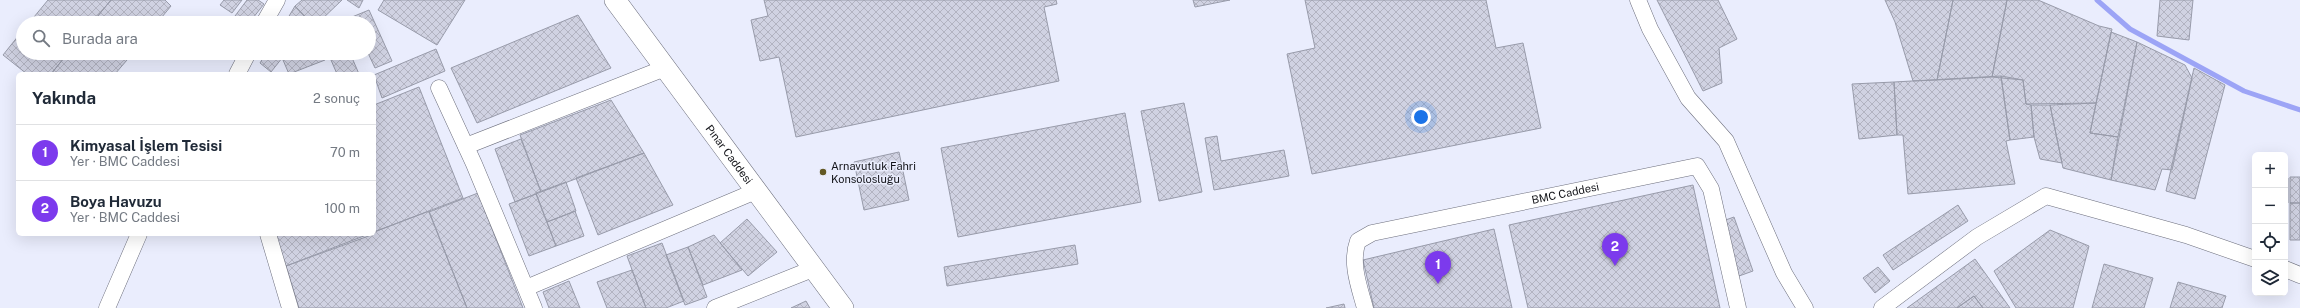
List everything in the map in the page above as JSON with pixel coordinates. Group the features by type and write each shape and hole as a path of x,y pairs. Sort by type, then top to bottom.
{"main road":[{"name":"Pınar Caddesi","path":"615,0 756,191 815,268 843,308"}],"street":[{"path":"268,16 276,0"},
{"path":"1638,0 1650,29 1688,98 1726,141 1784,274 1805,308"},
{"path":"238,72 244,60"},
{"path":"466,146 665,68"},
{"path":"439,88 466,146 534,308"},
{"name":"BMC Caddesi","path":"1365,308 1354,263 1354,252 1358,241 1372,233 1697,166 1711,188 1738,308"},
{"path":"526,288 756,191"},
{"path":"1882,308 1977,237 2046,196 2186,235 2252,258"},
{"path":"107,308 138,236"},
{"path":"269,236 290,308"},
{"path":"715,308 815,268"},
{"path":"2288,270 2300,275"}],"building":[{"path":"48,0 111,0 98,16 35,16"},
{"path":"111,0 165,0 171,6 163,16 98,16"},
{"path":"224,0 242,0 232,13 220,5"},
{"path":"247,0 258,0 264,4 255,16 235,16"},
{"path":"302,0 342,0 325,16 304,16 295,6"},
{"path":"347,0 363,0 359,8"},
{"path":"384,0 465,0 437,45 378,10"},
{"path":"764,0 1056,0 1057,4 1044,7 1059,81 796,137 779,57 760,61 751,20 768,16"},
{"path":"1193,0 1230,0 1195,7"},
{"path":"1305,0 1486,0 1496,48 1523,43 1541,128 1312,174 1287,54 1315,48"},
{"path":"1657,0 1718,0 1737,39 1719,48 1722,83 1703,91"},
{"path":"1885,0 1953,0 1937,80 1913,81 1895,22"},
{"path":"1953,0 2007,0 1992,77 1937,80"},
{"path":"2007,0 2038,0 2099,26 2112,29 2096,103 2026,104 2023,80 1992,77"},
{"path":"2160,0 2193,0 2189,40 2157,36"},
{"path":"295,6 304,16 289,16"},
{"path":"369,10 372,16 354,16"},
{"path":"578,15 611,68 477,123 451,68"},
{"path":"376,26 392,61 375,68 371,60 376,60"},
{"path":"2111,32 2137,42 2118,137 2090,133"},
{"path":"16,39 16,60 62,60 53,72 24,72 3,55"},
{"path":"2137,42 2185,65 2192,78 2172,170 2162,169 2155,190 2111,180"},
{"path":"436,49 445,71 382,98 376,81 376,74"},
{"path":"62,60 127,60 117,72 53,72"},
{"path":"262,60 280,60 271,72 260,63"},
{"path":"283,60 325,60 294,72 288,72"},
{"path":"331,60 353,60 358,72 336,72"},
{"path":"2194,68 2225,85 2195,199 2166,191"},
{"path":"2001,76 2010,140 2006,141 2015,184 1908,194 1903,135 1897,135 1894,82"},
{"path":"2001,76 2023,80 2026,104 2031,105 2034,137 2010,140"},
{"path":"1894,82 1897,135 1859,139 1852,84"},
{"path":"419,87 463,198 376,231 376,104"},
{"path":"611,100 644,153 541,192 520,135"},
{"path":"1184,103 1202,192 1159,201 1141,111"},
{"path":"2096,103 2090,133 2118,137 2111,180 2063,168 2050,105"},
{"path":"2031,105 2050,105 2062,163 2040,159 2034,137"},
{"path":"1125,113 1141,202 958,237 941,148"},
{"path":"1217,136 1221,161 1284,150 1289,176 1214,190 1205,138"},
{"path":"521,139 541,192 515,202 495,149"},
{"path":"899,152 909,200 864,210 854,162"},
{"path":"644,153 673,205 598,235 576,178"},
{"path":"2290,177 2300,177 2300,203 2290,203"},
{"path":"566,182 576,211 547,222 536,193"},
{"path":"1693,185 1720,308 1528,308 1509,225"},
{"path":"478,193 523,308 467,308 429,212"},
{"path":"536,194 556,246 529,256 509,204"},
{"path":"2290,203 2300,203 2300,240 2290,240"},
{"path":"1958,205 1968,221 1893,270 1883,255"},
{"path":"429,211 467,308 299,308 286,266 368,236 376,236 376,231"},
{"path":"575,211 584,236 556,246 547,222"},
{"path":"1734,217 1753,271 1739,276 1720,222"},
{"path":"747,219 777,252 748,276 720,243"},
{"path":"1494,229 1512,308 1374,308 1363,260"},
{"path":"2050,230 2089,246 2073,308 2016,308 1994,271"},
{"path":"714,235 742,270 703,285 688,247"},
{"path":"275,236 364,236 286,266"},
{"path":"662,243 684,301 666,308 646,308 627,256"},
{"path":"1075,245 1078,264 947,286 944,267"},
{"path":"688,247 707,297 685,305 666,255"},
{"path":"1975,259 2010,308 1983,308 1974,296 1957,308 1907,308"},
{"path":"2104,264 2153,278 2144,308 2092,308"},
{"path":"1878,267 1890,281 1875,293 1863,278"},
{"path":"632,270 646,308 607,308 597,282"},
{"path":"569,281 580,308 549,308 543,292"},
{"path":"2178,282 2226,296 2222,308 2170,308"},
{"path":"1974,296 1983,308 1957,308"},
{"path":"806,301 810,308 791,308"},
{"path":"1344,304 1345,308 1326,308"}],"waterway":[{"path":"2097,0 2130,29 2244,91 2300,110"}],"place":[{"name":"Arnavutluk Fahri Konsolosluğu","path":"823,172"},
{"name":"Boya Havuzu","path":"1615,266"},
{"name":"Kimyasal İşlem Tesisi","path":"1438,284"}]}
